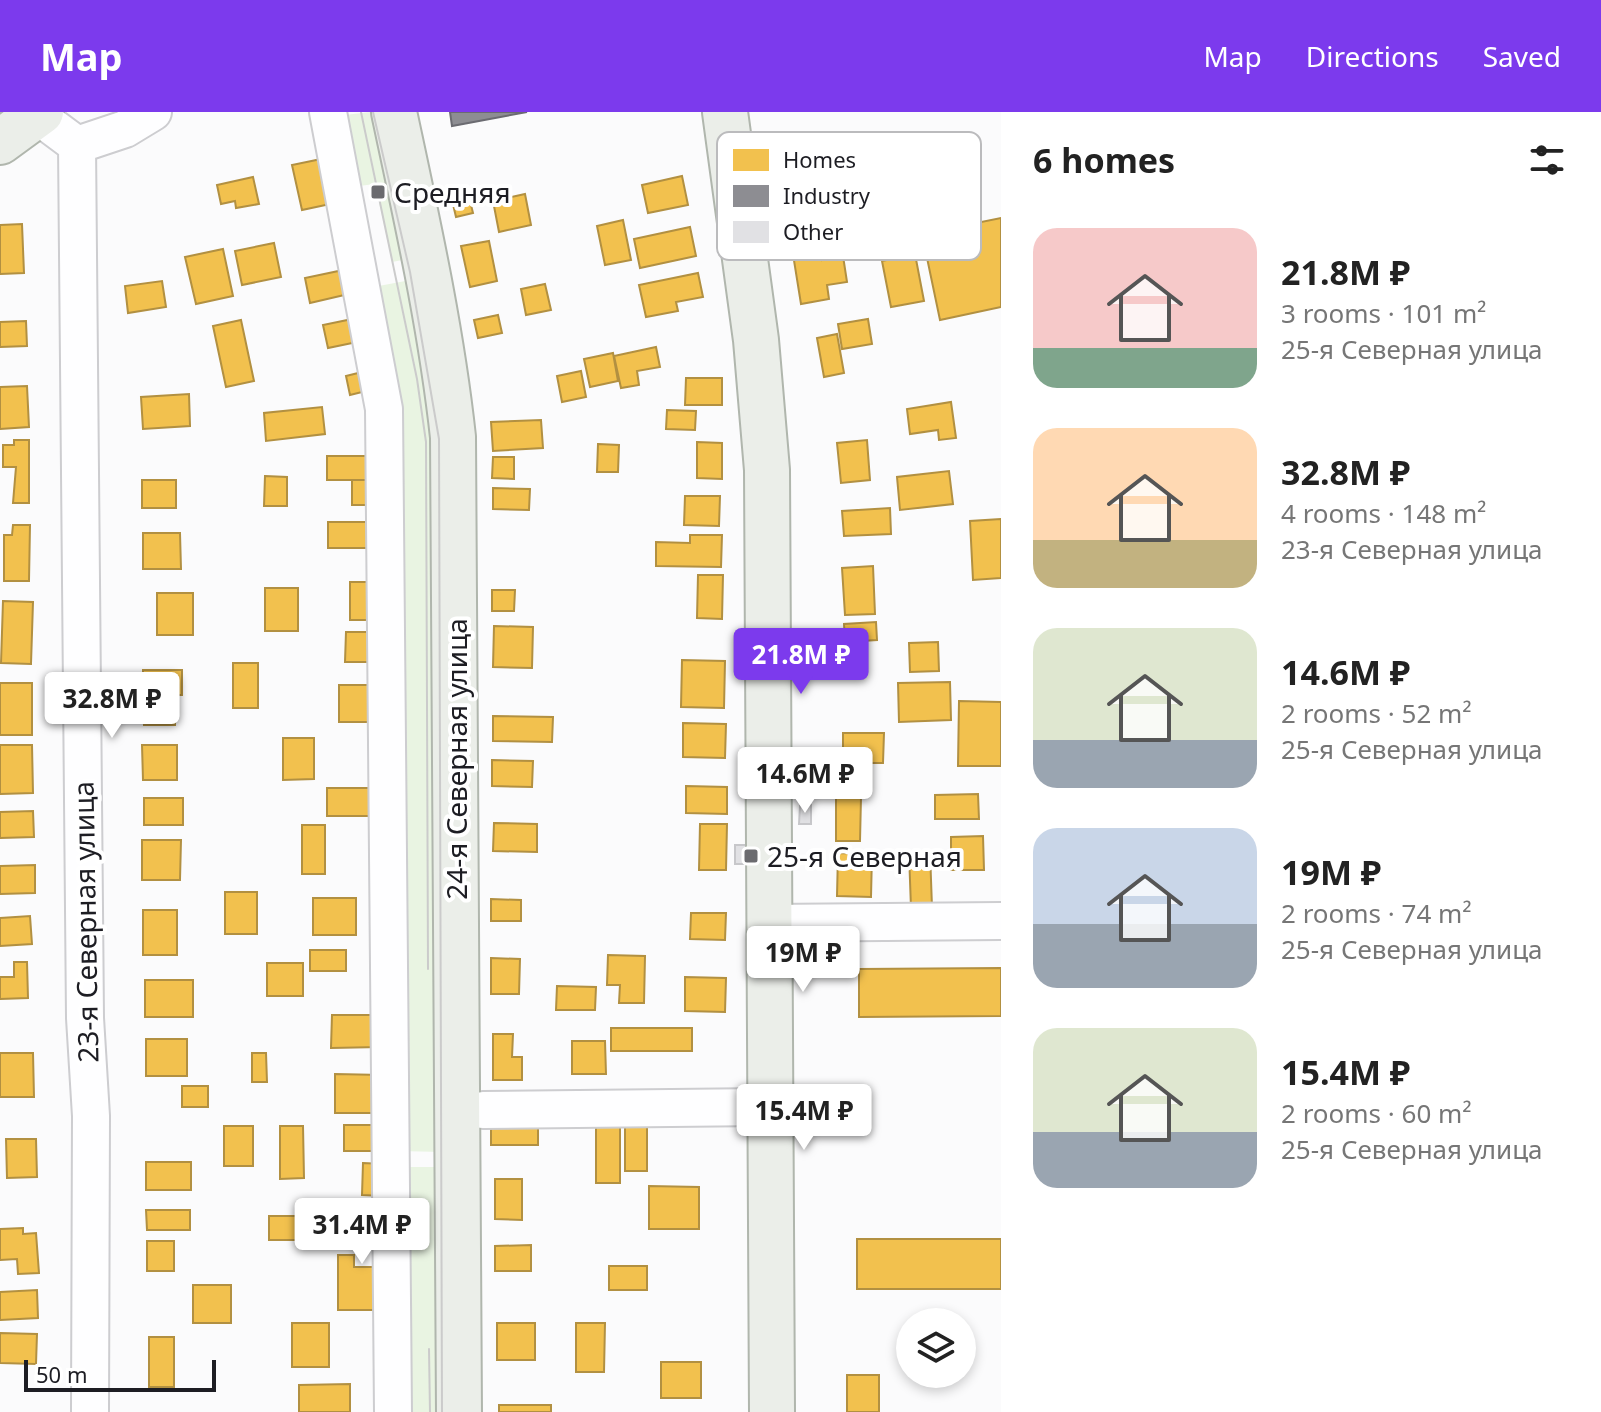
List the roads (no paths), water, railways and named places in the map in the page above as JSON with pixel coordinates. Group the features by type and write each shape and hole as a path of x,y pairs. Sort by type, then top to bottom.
{"main road":[{"name":"24-я Северная улица","path":"394,112 436,314 453,437 459,1412"},
{"path":"725,112 728,132"},
{"path":"0,142 39,114"},
{"path":"745,260 756,340 767,470 772,1412"}],"street":[{"path":"39,114 77,145 125,129 153,112"},
{"path":"328,112 384,409 393,1412"},
{"name":"23-я Северная улица","path":"77,145 85,1018 91,1116 90,1412"},
{"path":"768,923 1001,921"},
{"path":"483,1110 770,1107"}],"tram line":[{"path":"361,112 417,379 426,442 428,969"},
{"path":"373,112 410,272 439,439 442,1412"},
{"path":"429,1349 430,1412"}],"place":[{"name":"Средняя","path":"378,192"},
{"name":"25-я Северная","path":"751,856"}]}
